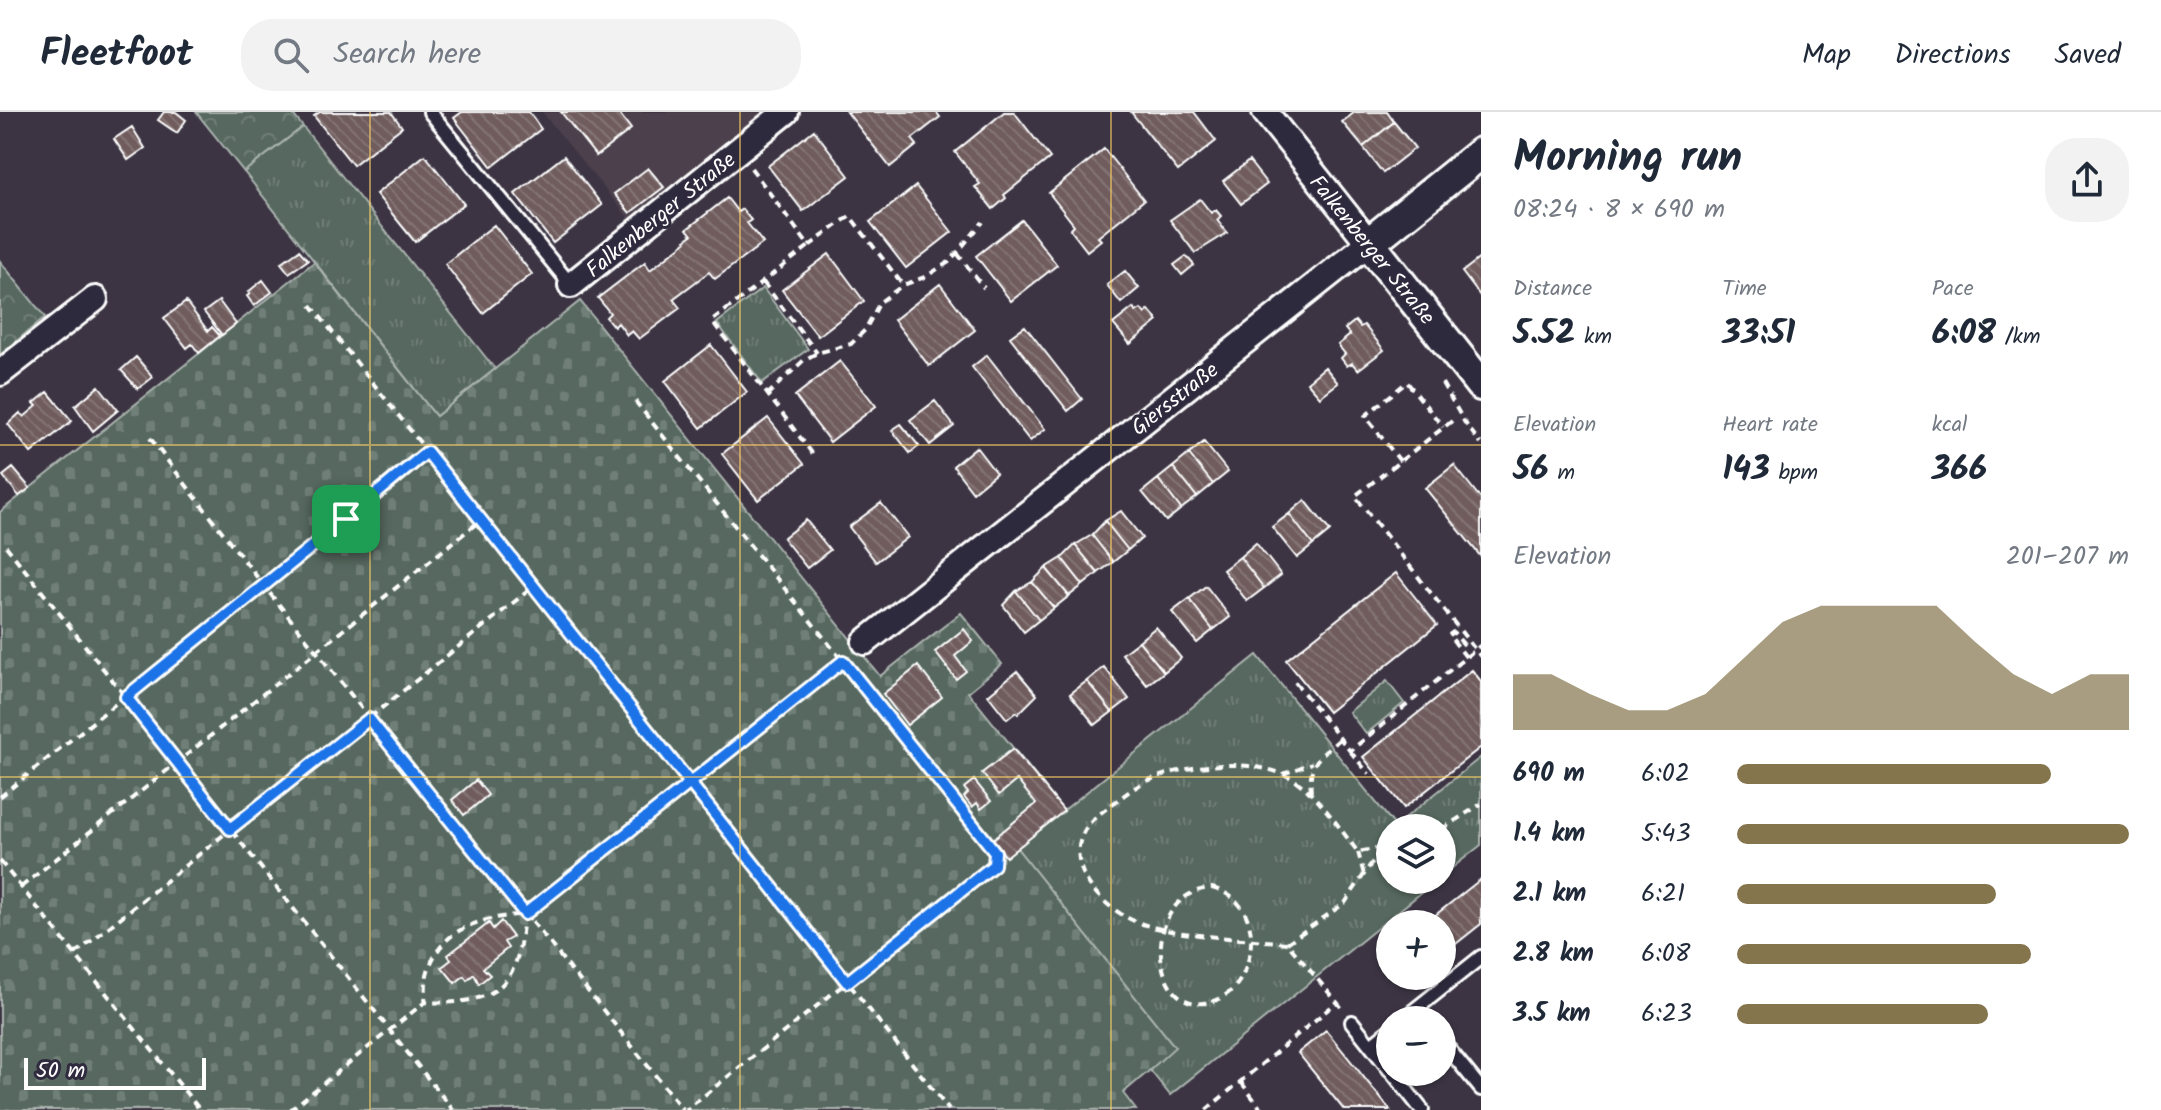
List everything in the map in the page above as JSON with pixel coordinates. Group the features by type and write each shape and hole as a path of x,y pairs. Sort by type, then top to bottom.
{"street":[{"name":"Falkenberger Straße","path":"571,285 786,112"},
{"name":"Falkenberger Straße","path":"1265,112 1481,385"},
{"name":"Giersstraße","path":"858,649 1481,153"},
{"path":"0,373 95,299"}],"lane":[{"path":"430,112 571,285"},
{"path":"1420,1006 1481,957"},
{"path":"1352,1022 1376,1052"},
{"path":"1371,1045 1376,1041"},
{"path":"1456,1058 1481,1089"},
{"path":"1403,1086 1422,1110"}],"path":[{"path":"747,163 809,246"},
{"path":"815,457 712,321 850,216 903,285"},
{"path":"767,395 804,360 817,353 851,344 865,330 880,302 903,285 936,272 983,222"},
{"path":"957,253 984,288"},
{"path":"763,282 817,353"},
{"path":"311,305 949,1110"},
{"path":"1400,461 1365,416 1407,382 1443,427"},
{"path":"150,438 369,719 684,1110 994,865 995,852 635,401"},
{"path":"1452,421 1355,496 1481,657"},
{"path":"0,797 427,452"},
{"path":"21,887 481,520"},
{"path":"6,546 453,1110"},
{"path":"75,954 534,586"},
{"path":"1466,657 1449,635 1453,632 1466,647 1471,643"},
{"path":"1350,751 1481,645"},
{"path":"425,1002 428,971 452,937 484,918 525,914 858,649"},
{"path":"1295,682 1369,774"},
{"path":"1283,774 1314,762 1340,739"},
{"path":"1311,795 1314,762"},
{"path":"1364,875 1358,852 1311,795 1283,774 1233,764 1182,770 1149,779 1089,823 1078,843 1081,872 1094,893 1127,917 1163,930 1287,943 1345,903 1364,875 1376,857"},
{"path":"1456,820 1481,804"},
{"path":"1358,852 1376,850"},
{"path":"0,861 200,1110"},
{"path":"1212,888 1237,900 1246,912 1251,939 1247,966 1235,987 1224,997 1197,1004 1184,998 1165,977 1160,945 1163,930 1179,901 1200,889 1212,888"},
{"path":"290,1110 425,1002 457,1004 495,991 517,961 525,914"},
{"path":"1206,1110 1337,1002 1287,943"},
{"path":"1241,1082 1262,1110"}],"shaded area":[{"path":"542,112 763,112 629,219"}],"green space":[{"path":"196,112 291,112 303,127 244,172"},
{"path":"303,127 495,369 436,416 244,172"},
{"path":"0,261 45,317 0,355"},
{"path":"314,262 436,416 580,301 880,676 961,613 1002,664 968,692 1064,811 1017,848 1176,1048 1123,1093 1136,1110 0,1110 0,512"},
{"path":"763,288 808,349 762,383 717,323"},
{"path":"1257,655 1385,814 1376,814 1376,894 1420,894 1400,910 1376,910 1376,929 1170,1095 1150,1070 1175,1047 1017,848"},
{"path":"1387,681 1404,703 1366,734 1349,712"},
{"path":"1481,757 1481,845 1456,865 1456,814 1410,814"}],"building":[{"path":"164,112 176,112 186,120 177,133 158,120"},
{"path":"320,112 391,112 402,127 353,165 314,116"},
{"path":"462,112 529,112 541,129 492,167 454,118"},
{"path":"561,112 618,112 631,129 596,156"},
{"path":"847,112 936,112 940,117 912,139 917,145 890,167"},
{"path":"1004,112 1014,112 1050,158 1004,195 1006,198 993,209 975,187 980,184 955,152"},
{"path":"1131,112 1194,112 1216,141 1178,171"},
{"path":"1355,112 1387,112 1394,122 1363,147 1342,122"},
{"path":"1394,122 1415,148 1383,173 1363,147"},
{"path":"132,127 145,148 128,160 114,139"},
{"path":"814,130 849,176 803,211 768,166"},
{"path":"1104,149 1144,200 1098,237 1101,240 1087,251 1070,229 1074,225 1049,193"},
{"path":"425,155 464,204 415,242 376,194"},
{"path":"564,156 602,205 553,243 515,194"},
{"path":"1249,161 1267,184 1241,204 1223,181"},
{"path":"648,168 664,187 630,213 614,194"},
{"path":"916,186 952,232 906,268 870,222"},
{"path":"727,198 738,212 742,209 751,220 747,223 763,243 715,279 709,272 673,299 680,308 639,339 632,331 627,335 618,323 614,327 606,317 610,313 598,298 645,262 650,270 686,242 692,235 687,229"},
{"path":"1200,199 1211,213 1216,210 1221,216 1217,220 1227,233 1195,253 1170,220"},
{"path":"1022,220 1057,265 1011,301 976,256"},
{"path":"494,225 532,274 483,313 445,264"},
{"path":"299,250 308,260 289,273 281,263"},
{"path":"829,254 864,301 818,336 782,290"},
{"path":"1186,256 1194,265 1182,275 1174,265"},
{"path":"1481,257 1481,297 1462,272"},
{"path":"1125,271 1139,288 1121,303 1107,285"},
{"path":"263,280 272,292 254,306 247,296 250,294 248,292"},
{"path":"940,284 975,330 929,366 894,320"},
{"path":"219,301 236,324 222,335 204,312"},
{"path":"186,302 208,331 212,327 220,336 199,353 192,344 187,348 164,318"},
{"path":"1133,308 1136,312 1141,309 1145,314 1149,310 1158,321 1130,344 1113,324"},
{"path":"1355,321 1360,327 1364,325 1384,350 1358,370 1352,363 1347,366 1341,358 1345,354 1338,345 1350,335 1345,329"},
{"path":"1025,326 1082,399 1068,411 1010,337"},
{"path":"711,345 747,392 701,428 665,381"},
{"path":"987,355 1045,429 1030,441 972,367"},
{"path":"136,357 153,377 138,389 121,370"},
{"path":"840,361 876,406 830,442 795,396"},
{"path":"1325,367 1338,383 1320,397 1307,382"},
{"path":"99,386 118,410 93,431 75,406"},
{"path":"48,392 72,421 31,453 8,424 20,413 24,417 37,406 34,403"},
{"path":"935,401 954,426 930,445 910,420"},
{"path":"768,418 804,464 758,500 722,454"},
{"path":"901,424 919,446 910,453 892,430"},
{"path":"1204,442 1228,472 1213,484 1189,454"},
{"path":"976,447 996,473 973,492 953,466"},
{"path":"1189,454 1213,484 1197,497 1173,467"},
{"path":"1454,465 1481,499 1481,557 1425,488"},
{"path":"1173,467 1197,497 1181,509 1158,479"},
{"path":"13,468 30,488 19,496 3,476"},
{"path":"1158,479 1181,509 1166,521 1142,492"},
{"path":"1305,500 1330,531 1313,545 1289,514"},
{"path":"881,503 908,537 876,562 849,527"},
{"path":"1121,511 1142,538 1128,550 1105,521"},
{"path":"1289,514 1313,545 1297,558 1272,527"},
{"path":"806,520 830,550 807,568 783,538"},
{"path":"1105,521 1128,550 1113,562 1092,535"},
{"path":"1092,535 1113,562 1098,573 1075,545"},
{"path":"1256,543 1281,575 1264,588 1240,557"},
{"path":"1075,545 1098,573 1083,585 1062,558"},
{"path":"1240,557 1264,588 1247,601 1223,570"},
{"path":"1062,558 1083,585 1069,596 1046,568"},
{"path":"1046,568 1069,596 1054,608 1032,582"},
{"path":"1396,573 1437,625 1328,712 1286,660"},
{"path":"1032,582 1054,608 1039,620 1016,591"},
{"path":"1206,586 1230,617 1213,630 1189,599"},
{"path":"1016,591 1039,620 1024,632 1003,605"},
{"path":"1189,599 1213,630 1197,643 1172,612"},
{"path":"1156,627 1181,658 1164,672 1139,641"},
{"path":"964,629 973,641 955,656 966,671 956,679 935,652"},
{"path":"1139,641 1164,672 1147,685 1122,654"},
{"path":"918,666 942,697 907,725 883,694"},
{"path":"1104,667 1129,699 1112,712 1087,681"},
{"path":"1472,670 1481,681 1481,747 1404,808 1363,757"},
{"path":"1017,671 1037,695 1018,714 1016,712 1007,719 988,695"},
{"path":"1087,681 1112,712 1095,725 1070,694"},
{"path":"1013,749 1064,811 1006,857 992,840 1036,804 1017,780 999,795 982,773"},
{"path":"476,780 488,795 464,815 452,800"},
{"path":"974,780 991,801 981,809 977,803 972,807 964,797 968,793 964,788"},
{"path":"1481,879 1481,924 1456,944 1456,910 1442,910"},
{"path":"501,921 513,937 504,942 508,948 483,968 490,975 479,984 474,974 467,980 464,976 455,983 442,967 451,960 448,955 489,923 493,929"},
{"path":"1326,1030 1390,1110 1344,1110 1298,1053"}],"route":[{"path":"346,519 126,697 230,829 369,719 525,914 690,783 847,982 994,865 995,852 843,661 690,783 427,452 346,519"}]}
